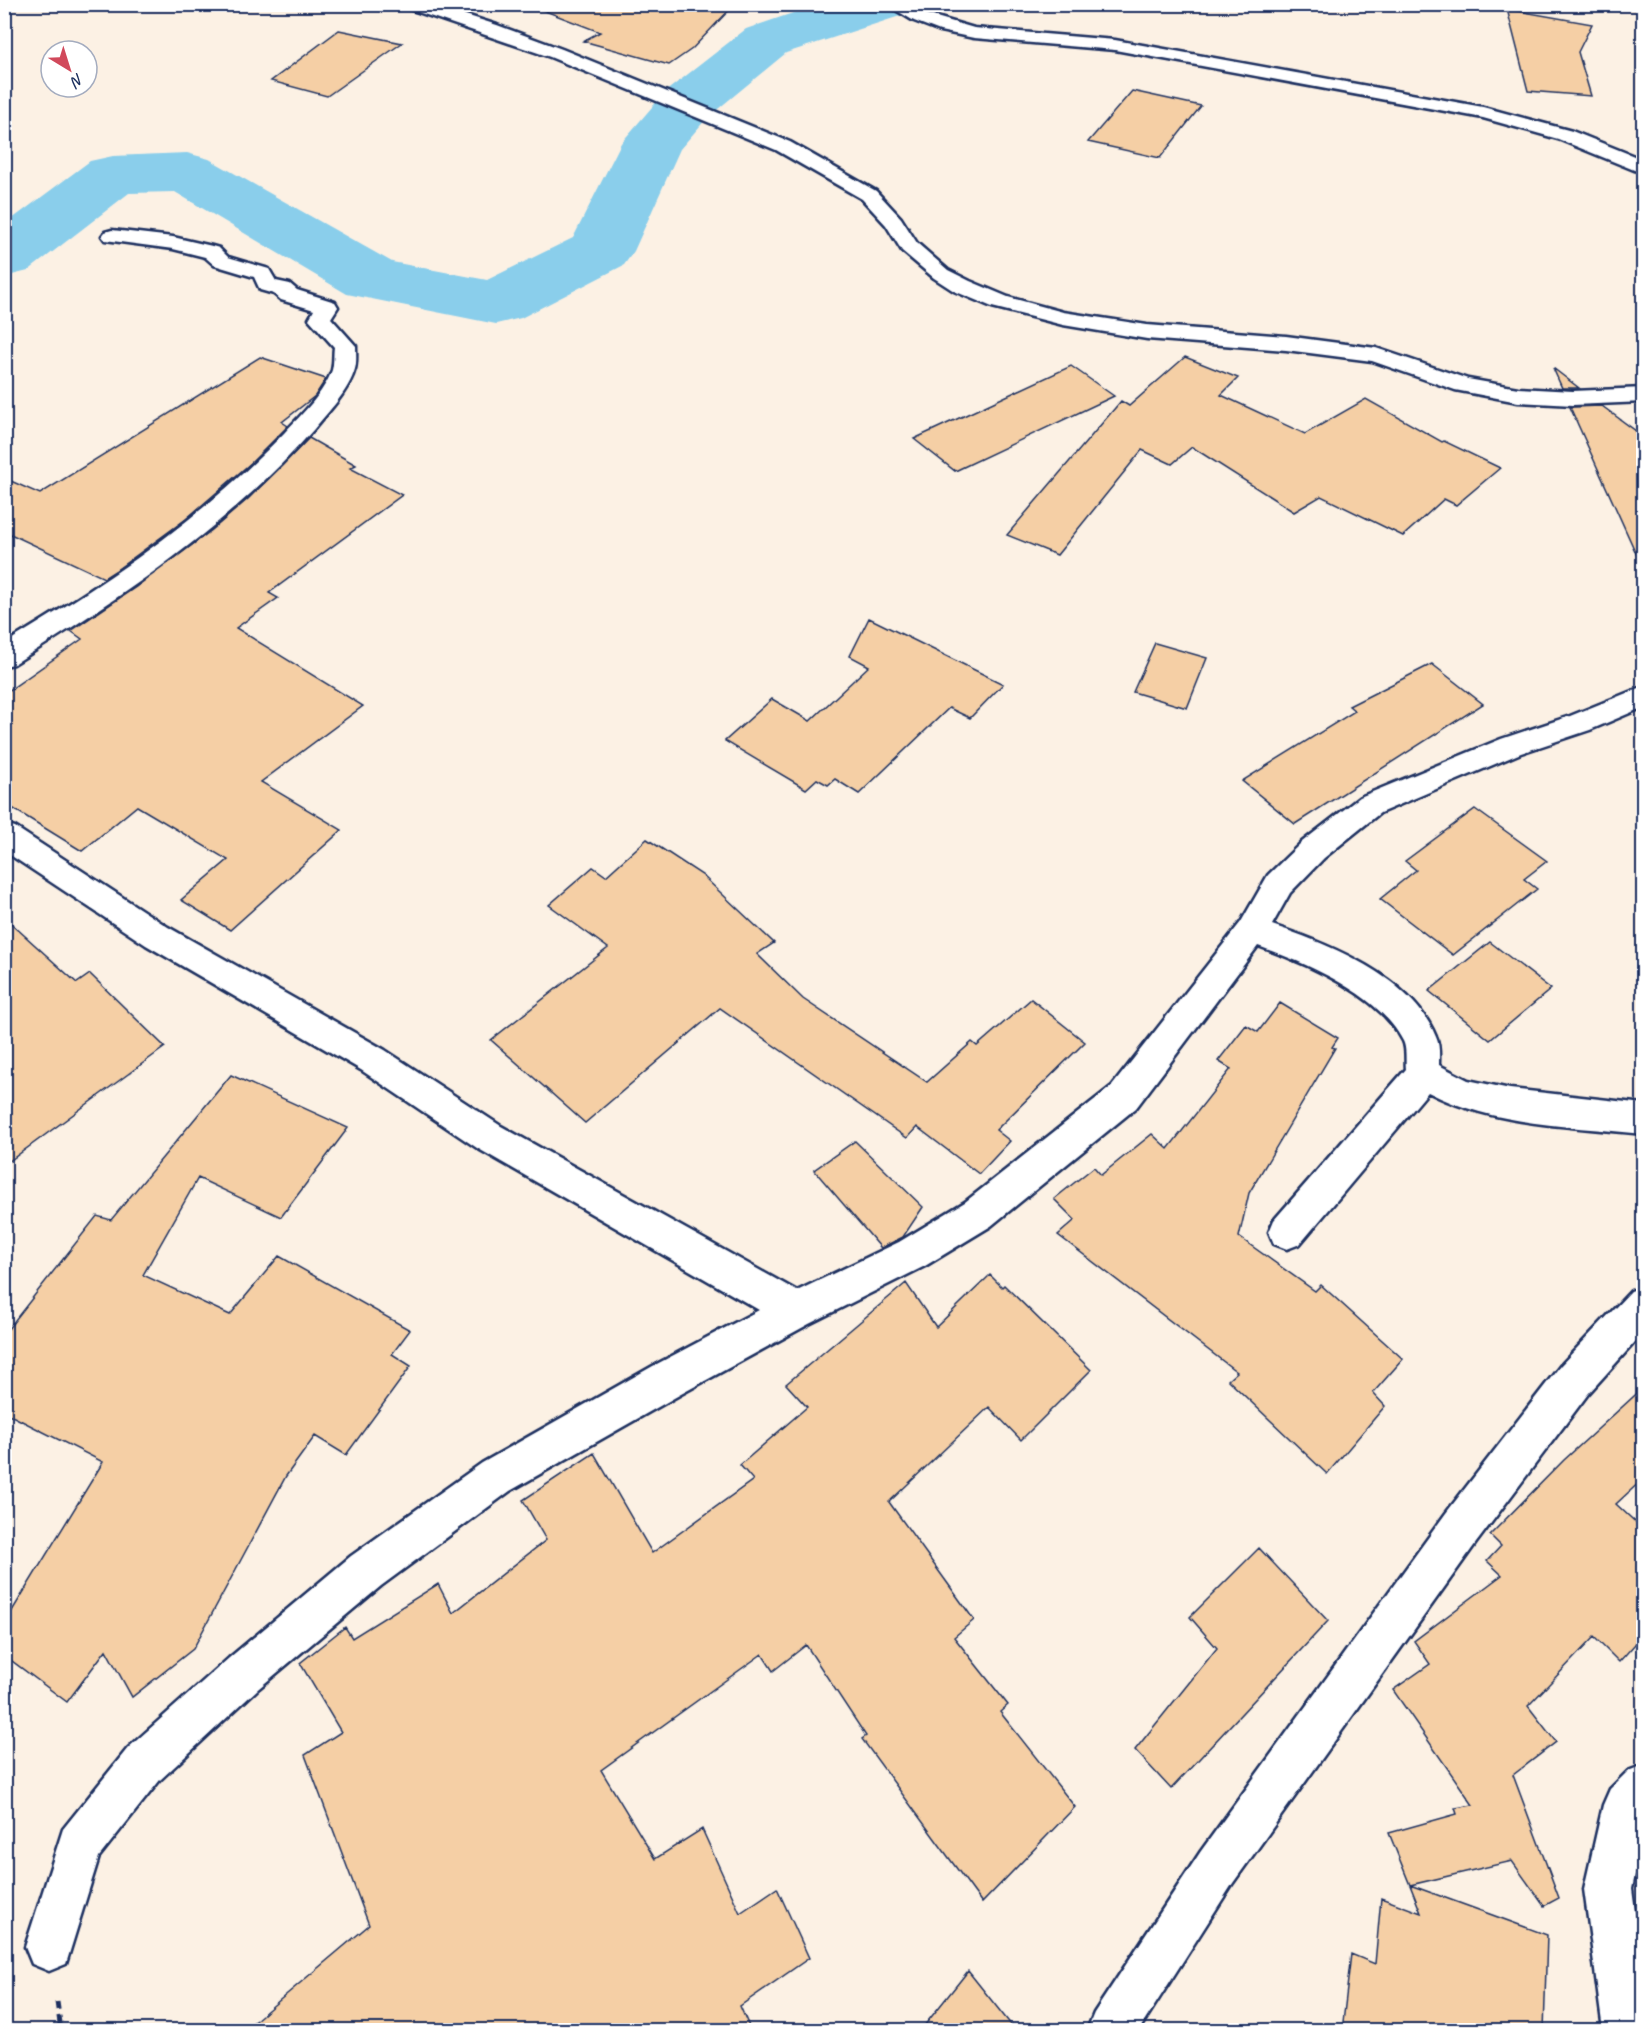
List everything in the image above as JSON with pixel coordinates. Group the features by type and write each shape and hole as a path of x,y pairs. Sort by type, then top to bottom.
{"street":[{"path":"412,4 491,28 556,52 783,146 869,195 894,222 909,247 940,273 962,286 1000,302 1063,318 1137,330 1296,344 1376,355 1463,385 1518,395 1573,398 1644,395"},
{"path":"894,4 928,21 991,37 1112,45 1295,80 1478,111 1580,138 1644,168"},
{"path":"4,657 114,589 185,537 232,498 284,448 312,416 343,372 345,346 320,319 327,307 289,296 282,289 268,285 262,273 220,261 212,252 173,243 112,236"},
{"path":"49,1947 79,1845 144,1764 244,1673 366,1571 496,1477 667,1380 796,1311 912,1254 978,1214 1060,1151 1124,1097 1252,931 1279,884 1313,850 1370,805 1511,746 1580,723 1644,696"},
{"path":"4,835 157,936 373,1060 489,1137 796,1311"},
{"path":"1252,931 1307,950 1347,970 1396,1005 1421,1040 1423,1073 1386,1120 1287,1232"},
{"path":"1423,1073 1462,1093 1510,1104 1644,1119"},
{"path":"1111,2031 1217,1867 1467,1518 1574,1380 1644,1304"},
{"path":"1627,2031 1608,1889 1626,1805 1644,1787"}],"building":[{"path":"541,4 735,4 692,49 669,65 583,41 600,32 540,9"},
{"path":"1507,9 1592,24 1578,52 1591,96 1528,91"},
{"path":"339,30 402,43 327,96 271,81"},
{"path":"1132,91 1201,106 1160,158 1088,142"},
{"path":"260,357 326,379 315,396 282,422 288,426 252,462 186,519 115,571 104,578 4,531 4,478 40,494"},
{"path":"1185,357 1238,378 1221,395 1305,434 1366,399 1442,442 1500,468 1456,505 1444,499 1403,536 1321,496 1294,512 1192,447 1172,464 1142,450 1057,555 1007,535 1121,401 1129,406"},
{"path":"1071,366 1114,396 955,471 914,439"},
{"path":"1553,368 1579,388 1562,388"},
{"path":"1602,406 1644,437 1644,571 1570,407"},
{"path":"309,438 356,465 350,468 402,495 269,593 278,598 236,628 363,706 261,782 342,830 230,930 181,900 228,860 137,806 82,851 4,803 4,694 82,639 71,631 136,587 212,530 248,499"},
{"path":"869,618 1003,684 970,718 949,708 859,794 835,779 828,785 817,779 806,789 725,741 772,699 810,721 869,666 850,656"},
{"path":"1155,643 1207,658 1187,708 1133,692"},
{"path":"1432,664 1483,704 1295,824 1242,781 1355,711 1349,706"},
{"path":"1475,809 1547,861 1524,879 1537,889 1453,955 1380,899 1416,870 1405,861"},
{"path":"647,839 702,875 774,943 757,954 803,999 927,1082 972,1042 977,1046 1031,999 1085,1042 996,1130 1010,1141 979,1174 917,1127 907,1138 720,1008 585,1123 491,1040 608,948 549,905 593,867 606,876"},
{"path":"4,917 77,983 90,974 165,1047 4,1165"},
{"path":"1490,942 1551,989 1490,1040 1429,991"},
{"path":"1280,1003 1338,1038 1332,1047 1335,1048 1249,1193 1239,1237 1315,1291 1321,1285 1403,1359 1373,1393 1385,1406 1327,1474 1228,1380 1237,1372 1058,1235 1075,1220 1054,1199 1094,1167 1101,1175 1152,1134 1168,1149 1231,1069 1218,1061 1246,1025 1258,1032"},
{"path":"231,1075 348,1128 281,1217 198,1178 143,1275 230,1315 279,1256 410,1330 392,1354 411,1366 346,1455 315,1436 286,1476 193,1649 132,1697 106,1650 67,1702 4,1655 4,1624 103,1462 4,1412 4,1334 97,1216 111,1220"},
{"path":"855,1141 923,1207 903,1237 881,1248 814,1170"},
{"path":"990,1275 1002,1287 1004,1285 1091,1370 1021,1440 989,1407 889,1502 974,1620 954,1637 1008,1705 1000,1712 1075,1807 982,1903 862,1739 866,1736 806,1645 773,1671 762,1654 601,1770 655,1859 702,1829 740,1913 777,1888 809,1958 740,2006 751,2031 243,2031 369,1925 305,1755 341,1732 300,1663 345,1627 352,1638 438,1584 453,1613 546,1540 523,1500 594,1453 652,1553 753,1480 740,1465 807,1407 786,1384 906,1283 936,1327"},
{"path":"1644,1387 1644,1478 1616,1504 1644,1530 1644,1634 1619,1662 1594,1637 1528,1706 1556,1742 1513,1775 1559,1898 1544,1906 1512,1861 1410,1885 1389,1833 1457,1814 1455,1808 1473,1805 1393,1690 1430,1664 1414,1641 1502,1575 1487,1561 1501,1546 1490,1535 1564,1460"},
{"path":"1259,1548 1328,1621 1171,1789 1135,1750 1217,1648 1190,1617"},
{"path":"1410,1885 1547,1935 1544,2031 1342,2031 1351,1954 1375,1964 1381,1898 1421,1913"},
{"path":"968,1971 1016,2031 920,2031"}],"waterway":[{"path":"4,257 113,175 187,172 371,279 496,303 600,251 652,143 686,105 766,41 881,4"}]}
